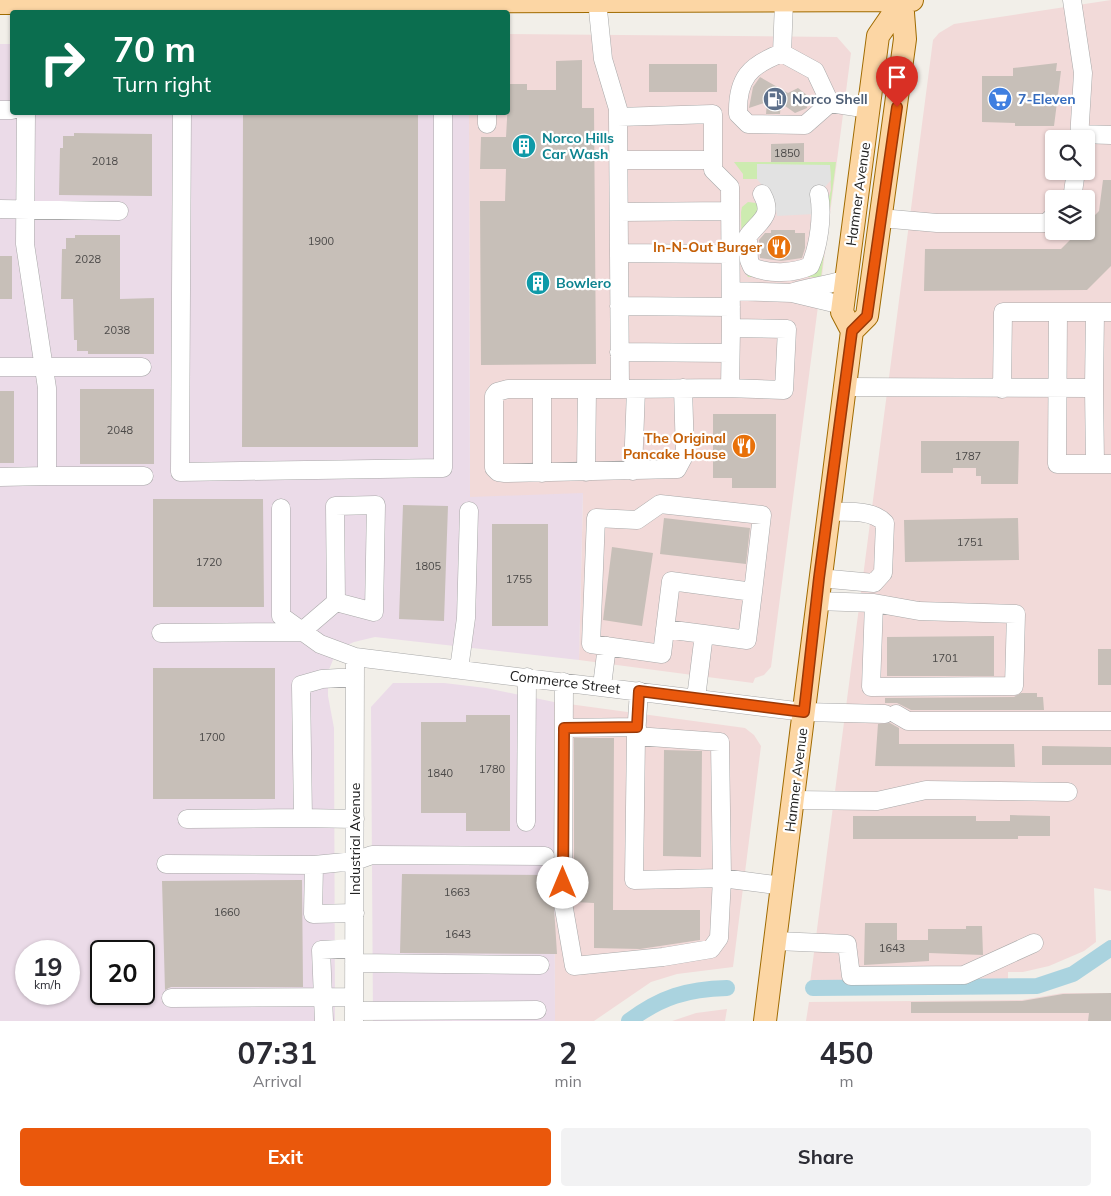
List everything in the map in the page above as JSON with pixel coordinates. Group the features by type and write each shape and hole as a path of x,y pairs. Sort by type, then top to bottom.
{"main road":[{"path":"0,3 182,8 401,1 442,8 486,8 597,1 784,2 905,0"},
{"name":"Hamner Avenue","path":"765,1021 794,800 816,601 852,331 842,312 842,305 878,36 905,0"},
{"name":"Hamner Avenue","path":"852,331 867,316 906,33 905,0"}],"street":[{"path":"1072,0 1083,73 1079,130"},
{"path":"597,1 603,59 618,109 619,352 628,389 633,472"},
{"path":"782,53 784,2"},
{"path":"782,53 815,71 830,103 805,125 748,124 738,114 737,97 744,76 764,60 782,53"},
{"path":"830,103 869,109"},
{"path":"618,117 713,114 713,170 730,187 730,388"},
{"path":"26,115 25,244 47,388 47,476"},
{"path":"182,115 180,472 442,468 443,115"},
{"path":"1095,136 1111,135"},
{"path":"618,160 713,160"},
{"path":"762,194 767,204 766,213 762,222 748,236 749,260 752,267 771,271 789,271 810,266 814,257 822,211 819,194"},
{"path":"0,209 119,211"},
{"path":"619,212 730,211"},
{"path":"880,218 937,222 1045,223"},
{"path":"619,253 730,254"},
{"path":"619,306 792,293 809,287 830,285 846,279"},
{"path":"792,293 842,305"},
{"path":"1002,389 1003,312 1058,312 1103,312 1094,388 1103,464 1057,464 1058,312"},
{"path":"683,388 685,454 677,469 633,472 542,473 498,472 494,468 494,396 498,392 508,389 628,389 683,388 730,388 784,390 787,329 731,328"},
{"path":"619,352 730,353"},
{"path":"0,367 142,367"},
{"path":"845,387 1094,388"},
{"path":"542,389 542,473"},
{"path":"586,472 587,389"},
{"path":"0,477 144,476"},
{"path":"666,629 747,640 753,592 762,515 660,504 637,520 596,518 591,644 662,654 671,582 753,592"},
{"path":"161,632 302,632 336,602 335,506 376,505 374,612 336,602"},
{"name":"Commerce Street","path":"282,508 282,616 320,644 355,656 804,712 890,714 908,721 1111,721"},
{"path":"459,669 466,618 469,511"},
{"path":"819,578 874,582 883,573 885,523 881,518 868,513 828,512"},
{"path":"816,601 874,603 919,611 1016,614 1014,686 871,687 874,603"},
{"path":"696,698 704,634"},
{"path":"602,686 607,646"},
{"name":"Industrial Avenue","path":"354,1010 355,656"},
{"path":"302,818 301,686 322,679 355,677"},
{"path":"526,822 527,677"},
{"path":"564,682 563,903 574,966 663,957 711,949 718,938 722,878 720,742 636,732 564,728"},
{"path":"639,691 636,732 634,880 722,878 783,886"},
{"path":"794,800 877,802 926,790 1068,792"},
{"path":"187,819 355,819"},
{"path":"166,864 314,864 355,861 372,855 545,856"},
{"path":"314,864 313,914 355,913"},
{"path":"776,941 847,944 851,976 964,975 1034,943"},
{"path":"324,1021 321,950 354,956 540,965"},
{"path":"171,998 323,996 354,1010 538,1010"}],"shaded area":[{"path":"1111,0 1111,891 1094,888 1096,942 1084,951 1049,966 1023,972 1008,972 1008,982 810,983 933,40 939,33 954,24"},
{"path":"510,34 837,37 851,53 771,667 764,675 755,678 753,683 579,660 583,494 470,498 469,115 510,115"},
{"path":"0,44 10,44 10,115 469,115 470,497 583,493 579,660 375,637 354,642 341,648 335,655 328,672 328,696 334,728 335,1021 0,1021"},
{"path":"757,164 830,165 831,180 813,201 814,214 777,216 775,202 757,179"},
{"path":"393,683 444,683 486,688 554,702 555,1021 373,1021 371,707"},
{"path":"554,702 745,728 754,735 761,746 733,967 677,974 651,982 594,1021 555,1021"},
{"path":"1063,993 1111,993 1111,1021 806,1021 809,1002 1022,1000"},
{"path":"727,1009 725,1021 672,1021 696,1013"}],"green space":[{"path":"734,162 836,162 821,277 748,277 742,265 741,212 742,207 748,202 756,203 759,209 745,262 807,272 831,190 830,165 757,165 757,179 743,179 743,174"}],"building":[{"name":"Bowlero","path":"582,60 582,108 594,108 596,364 481,365 480,201 505,201 506,169 480,169 481,137 506,137 507,115 510,115 510,84 527,84 527,90 556,90 556,61"},
{"path":"1057,63 1056,71 1061,71 1054,126 1015,126 1015,123 982,122 982,76 1013,76 1013,68"},
{"path":"649,64 717,64 717,92 649,92"},
{"name":"Norco Shell","path":"760,77 788,93 798,88 808,96 807,108 795,113 781,103 780,114 766,114 767,102 749,108 753,87"},
{"path":"243,115 418,115 418,447 242,447"},
{"path":"74,133 152,134 152,196 59,195 60,148 63,148 63,136 74,136"},
{"path":"804,143 804,162 771,162 771,144"},
{"path":"1103,180 1111,180 1111,266 1087,290 924,291 925,249 1061,249 1070,240 1095,240 1095,215 1099,211"},
{"name":"In-N-Out Burger","path":"771,230 795,230 795,233 805,233 805,248 802,258 781,261 760,258 759,240 765,233 771,233"},
{"path":"75,235 120,235 120,299 154,298 154,354 88,354 88,351 77,351 77,340 74,340 73,299 61,299 62,249 66,249 66,238 75,238"},
{"path":"0,256 12,256 12,299 0,299"},
{"path":"80,389 154,389 154,464 80,464"},
{"path":"0,391 14,391 14,463 0,463"},
{"name":"The Original Pancake House","path":"713,414 776,414 776,488 732,488 732,478 713,478"},
{"path":"921,441 1019,441 1018,484 981,484 981,476 976,476 976,468 953,468 953,473 921,473"},
{"path":"153,499 263,499 264,607 153,607"},
{"path":"403,505 448,506 444,621 399,619"},
{"path":"664,518 750,528 746,564 660,554"},
{"path":"1018,518 1019,560 905,562 904,520"},
{"path":"492,524 548,524 548,626 492,626"},
{"path":"612,547 653,553 642,626 603,620"},
{"path":"994,636 994,676 887,676 887,637"},
{"path":"1098,649 1111,649 1111,685 1098,685"},
{"path":"153,668 275,668 275,799 153,799"},
{"path":"1021,693 1037,693 1037,697 1043,697 1044,710 911,710 897,703 885,703 885,698 1014,697"},
{"path":"466,715 510,715 510,831 466,831 466,813 421,813 421,722 466,722"},
{"path":"890,723 899,728 899,744 1014,744 1015,767 875,766 878,724"},
{"path":"574,738 614,738 613,910 700,910 700,940 640,949 594,948 594,903 574,902"},
{"path":"1042,746 1111,747 1111,765 1042,765"},
{"path":"664,750 702,751 701,857 663,856"},
{"path":"1010,815 1050,816 1050,836 1018,836 1018,839 853,839 853,816 976,816 976,821 1010,821"},
{"path":"402,874 552,875 557,954 400,953"},
{"path":"302,880 303,987 171,987 165,990 162,881"},
{"path":"865,923 897,923 897,940 928,940 928,929 966,929 966,926 982,926 983,955 929,953 929,961 864,965"},
{"path":"1111,993 1111,1021 1088,1021 1089,1013 911,1013 911,1002 1022,1001 1063,994"}],"waterway":[{"path":"813,988 1037,986 1073,974 1111,948"},
{"path":"629,1021 652,1006 675,996 699,990 727,988"}],"place":[{"name":"Norco Shell","path":"775,99"},
{"name":"7-Eleven","path":"1000,99"},
{"name":"Norco Hills Car Wash","path":"524,146"},
{"name":"In-N-Out Burger","path":"779,247"},
{"name":"Bowlero","path":"538,283"},
{"name":"The Original Pancake House","path":"744,446"}],"route":[{"path":"563,883 564,728 637,727 639,691 804,712 819,578 852,331 867,316 897,107"}]}
